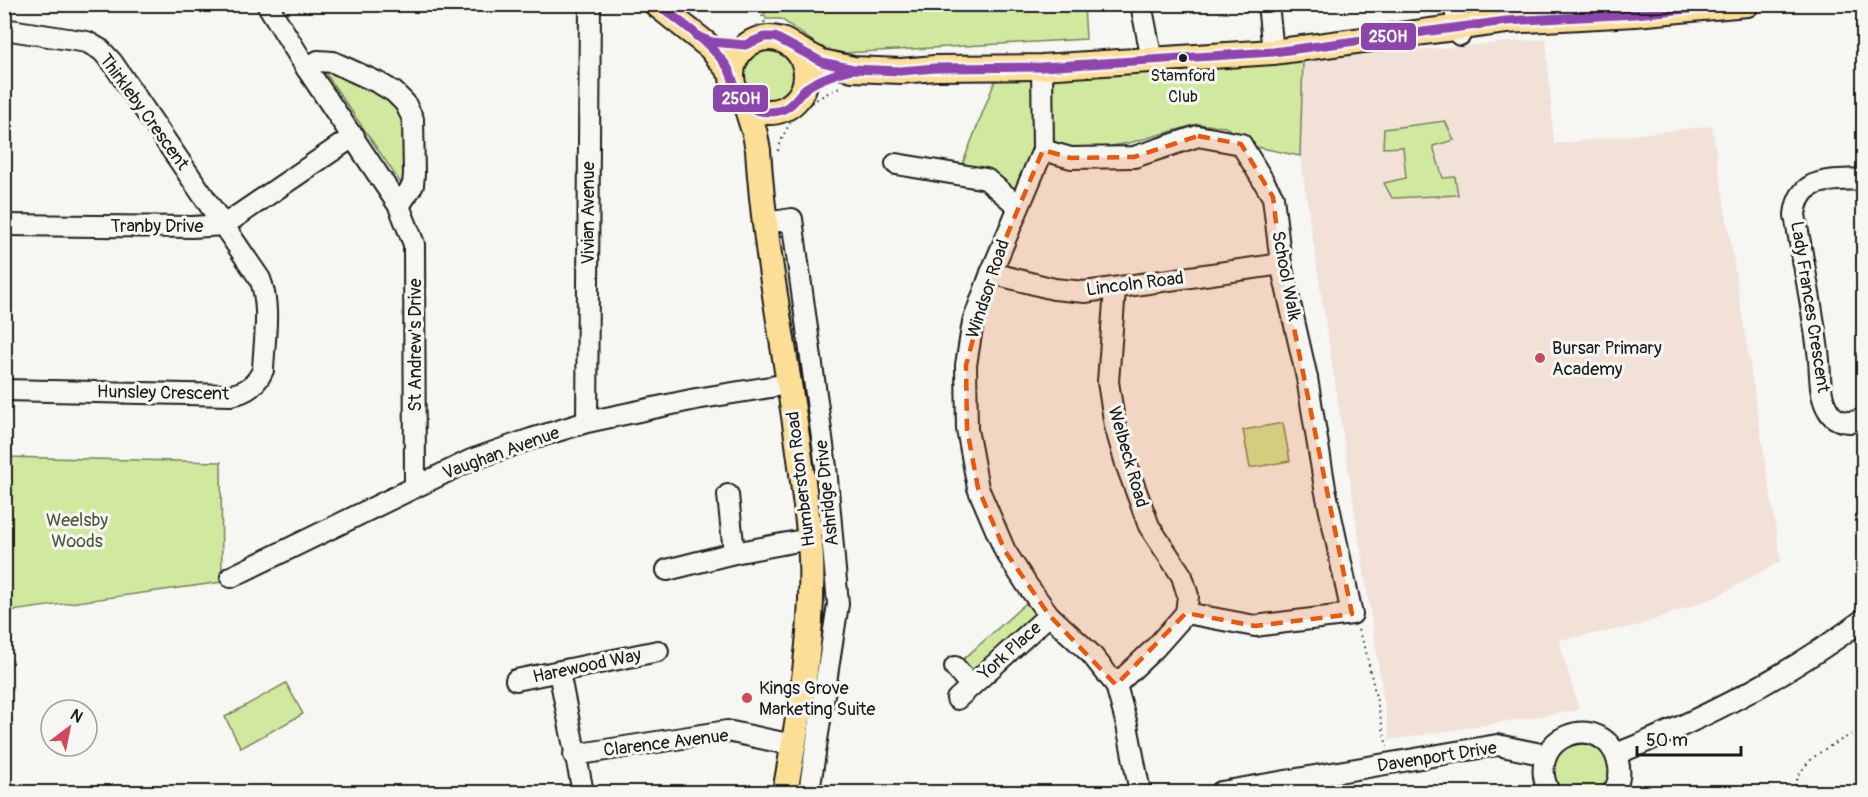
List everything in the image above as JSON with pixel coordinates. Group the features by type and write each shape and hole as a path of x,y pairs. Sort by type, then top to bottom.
{"main road":[{"path":"656,4 696,36 721,59 731,73"},
{"path":"794,47 802,57 806,68 806,81 797,99 783,109 763,112 744,103 732,84 731,73 738,53 745,45 764,37 785,41 822,62 853,69 901,71 935,68 1042,67 1273,52 1459,32 1506,21 1635,14 1747,4"},
{"path":"696,36 712,42 745,45"},
{"path":"802,92 826,77 853,69"},
{"name":"Humberston Road","path":"744,103 755,134 809,540 811,621 802,694 785,792"},
{"name":"Humberston Road","path":"759,166 766,135 783,109"}],"street":[{"name":"St Andrew's Drive","path":"267,4 307,69 399,206 414,244 415,486"},
{"name":"Vivian Avenue","path":"587,422 590,4"},
{"path":"1141,4 1152,60"},
{"path":"1268,4 1273,52"},
{"path":"1454,4 1459,32"},
{"name":"Thirkleby Crescent","path":"4,29 87,42 101,50 112,62 224,225"},
{"path":"307,69 318,61 333,62 379,83 394,92 405,103 413,118 414,174 413,185 399,206"},
{"name":"Windsor Road","path":"1042,67 1043,150 991,273 974,322 966,365 967,429 978,488 1005,551 1026,585 1049,615 1091,654 1116,685 1127,724 1140,792"},
{"name":"Tranby Drive","path":"4,225 192,227 224,225 354,136"},
{"name":"School Walk","path":"1043,150 1071,158 1134,157 1198,136 1241,144 1273,197 1281,264 1307,378 1325,488 1352,614"},
{"path":"896,164 986,179 1018,206"},
{"name":"Lady Frances Crescent","path":"1863,179 1828,181 1808,187 1798,198 1795,215 1824,401 1828,411 1841,421 1856,422 1863,418"},
{"name":"Ashridge Drive","path":"766,223 792,219 826,466 838,604 809,792"},
{"name":"Hunsley Crescent","path":"4,390 231,395 243,393 252,386 263,370 264,291 260,279 224,225"},
{"name":"Lincoln Road","path":"991,273 1054,289 1085,292 1281,264"},
{"name":"Welbeck Road","path":"1115,289 1108,382 1115,426 1126,464 1149,526 1182,576 1188,596 1186,613"},
{"name":"Vaughan Avenue","path":"231,577 471,460 587,422 696,399 789,384"},
{"path":"728,495 734,553"},
{"path":"666,570 734,553 809,540"},
{"path":"1116,685 1171,632 1186,613 1255,626 1352,614"},
{"name":"York Place","path":"957,699 1049,615"},
{"path":"1616,754 1665,734 1764,685 1825,648 1863,619"},
{"name":"Harewood Way","path":"516,680 658,651"},
{"name":"York Place","path":"955,667 971,686"},
{"path":"559,672 583,792"},
{"name":"Clarence Avenue","path":"574,755 727,731 794,745"},
{"path":"1549,792 1543,774 1546,755 1563,737 1581,733 1599,736 1616,754 1620,765 1620,777 1613,792"},
{"name":"Davenport Drive","path":"1221,792 1260,789 1497,745 1546,755"}],"path":[{"path":"759,4 765,24"},
{"path":"1352,614 1365,647 1391,764"},
{"path":"1794,792 1796,780 1812,757 1863,728"}],"highlighted area":[{"path":"1198,136 1241,144 1273,197 1281,264 1352,614 1255,626 1186,613 1116,685 1049,615 1005,551 978,488 967,429 966,365 991,273 1043,150 1071,158 1134,157"}],"shaded area":[{"name":"Bursar Primary Academy","path":"1546,39 1554,144 1712,126 1781,561 1716,597 1637,626 1559,640 1579,710 1390,740 1300,156 1303,60"}],"green space":[{"path":"762,5 1084,5 1086,39 844,53 825,50 781,19 766,19"},
{"path":"763,44 775,44 786,49 794,57 799,74 797,86 786,99 775,104 763,104 752,99 744,91 739,80 739,68 744,57 752,49"},
{"path":"1303,60 1300,156 1252,146 1245,138 1225,127 1198,124 1129,143 1070,153 1034,146 1015,194 993,174 962,165 995,81 1052,73"},
{"path":"326,66 395,99 403,109 407,185 400,182 322,68"},
{"path":"1445,121 1454,140 1433,146 1443,178 1455,177 1458,195 1392,198 1384,183 1406,178 1403,147 1383,148 1384,129"},
{"path":"1283,423 1290,461 1250,468 1243,430"},
{"name":"Weelsby Woods","path":"4,457 221,462 222,582 5,612"},
{"path":"1026,603 1039,620 972,680 958,664"},
{"path":"286,683 303,714 241,748 225,717"},
{"path":"1583,743 1598,750 1604,756 1609,770 1605,785 1599,792 1564,792 1555,776 1556,761 1565,749"}],"transit line":[{"name":"250H","path":"657,4 694,32 719,56 729,70 742,101 760,111 782,110 811,84 853,69"},
{"name":"250H","path":"696,36 712,42 745,45 764,37 775,37 822,62 853,69 901,71 935,68 1042,67 1273,52 1506,21 1635,14 1741,4"}],"place":[{"name":"Stamford Club","path":"1183,58"},
{"name":"Bursar Primary Academy","path":"1540,358"},
{"name":"Kings Grove Marketing Suite","path":"747,698"}]}
